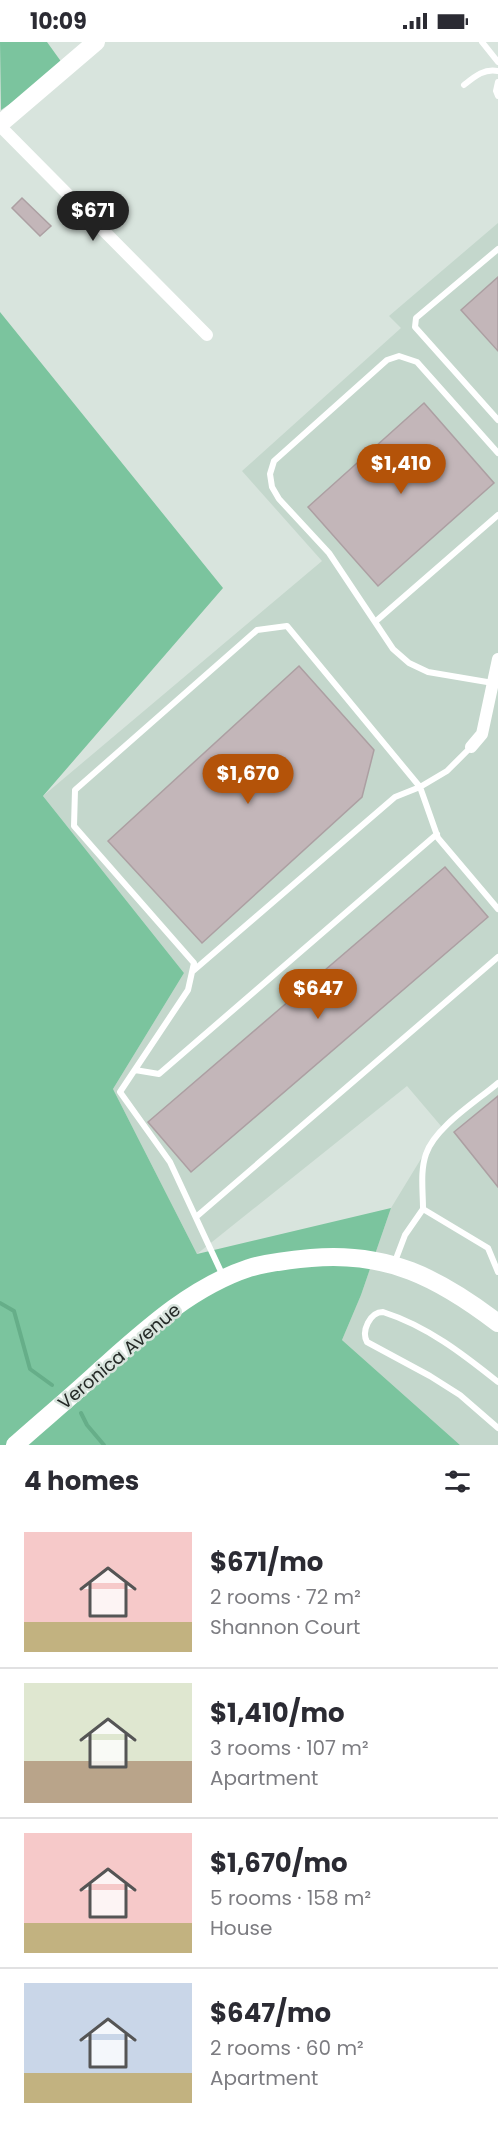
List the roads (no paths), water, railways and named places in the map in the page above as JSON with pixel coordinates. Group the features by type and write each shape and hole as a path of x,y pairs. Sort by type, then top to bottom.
{"street":[{"path":"96,42 0,125 207,335"},
{"path":"471,747 483,734 498,659"},
{"name":"Veronica Avenue","path":"15,1445 146,1329 194,1295 224,1278 276,1261 356,1257 394,1265 430,1278 466,1299 498,1323"}],"lane":[{"path":"482,42 498,62"},
{"path":"464,85 478,74 492,70 498,71"},
{"path":"498,82 496,91 498,96"},
{"path":"498,249 416,318 415,327 498,420"},
{"path":"493,683 428,672 409,663 393,649 329,552 279,499 272,487 270,474 274,461 387,360 399,356 417,362 498,453"},
{"path":"375,621 498,515"},
{"path":"224,1278 170,1162 120,1092 188,990 194,963 74,826 75,790 257,630 287,626 420,787 437,834 498,909"},
{"path":"192,972 395,798 447,771 471,747"},
{"path":"135,1070 159,1074 437,834"},
{"path":"196,1217 498,957"},
{"path":"394,1265 405,1235 423,1209 423,1169 426,1152 444,1128 498,1083"},
{"path":"423,1209 488,1248 498,1272"},
{"path":"498,1382 431,1333 383,1312 376,1312 372,1316 365,1332 364,1338 367,1342 460,1395 498,1428"}],"waterway":[{"path":"0,1303 14,1311 30,1369 52,1385"},
{"path":"81,1413 87,1425 104,1445"}]}
